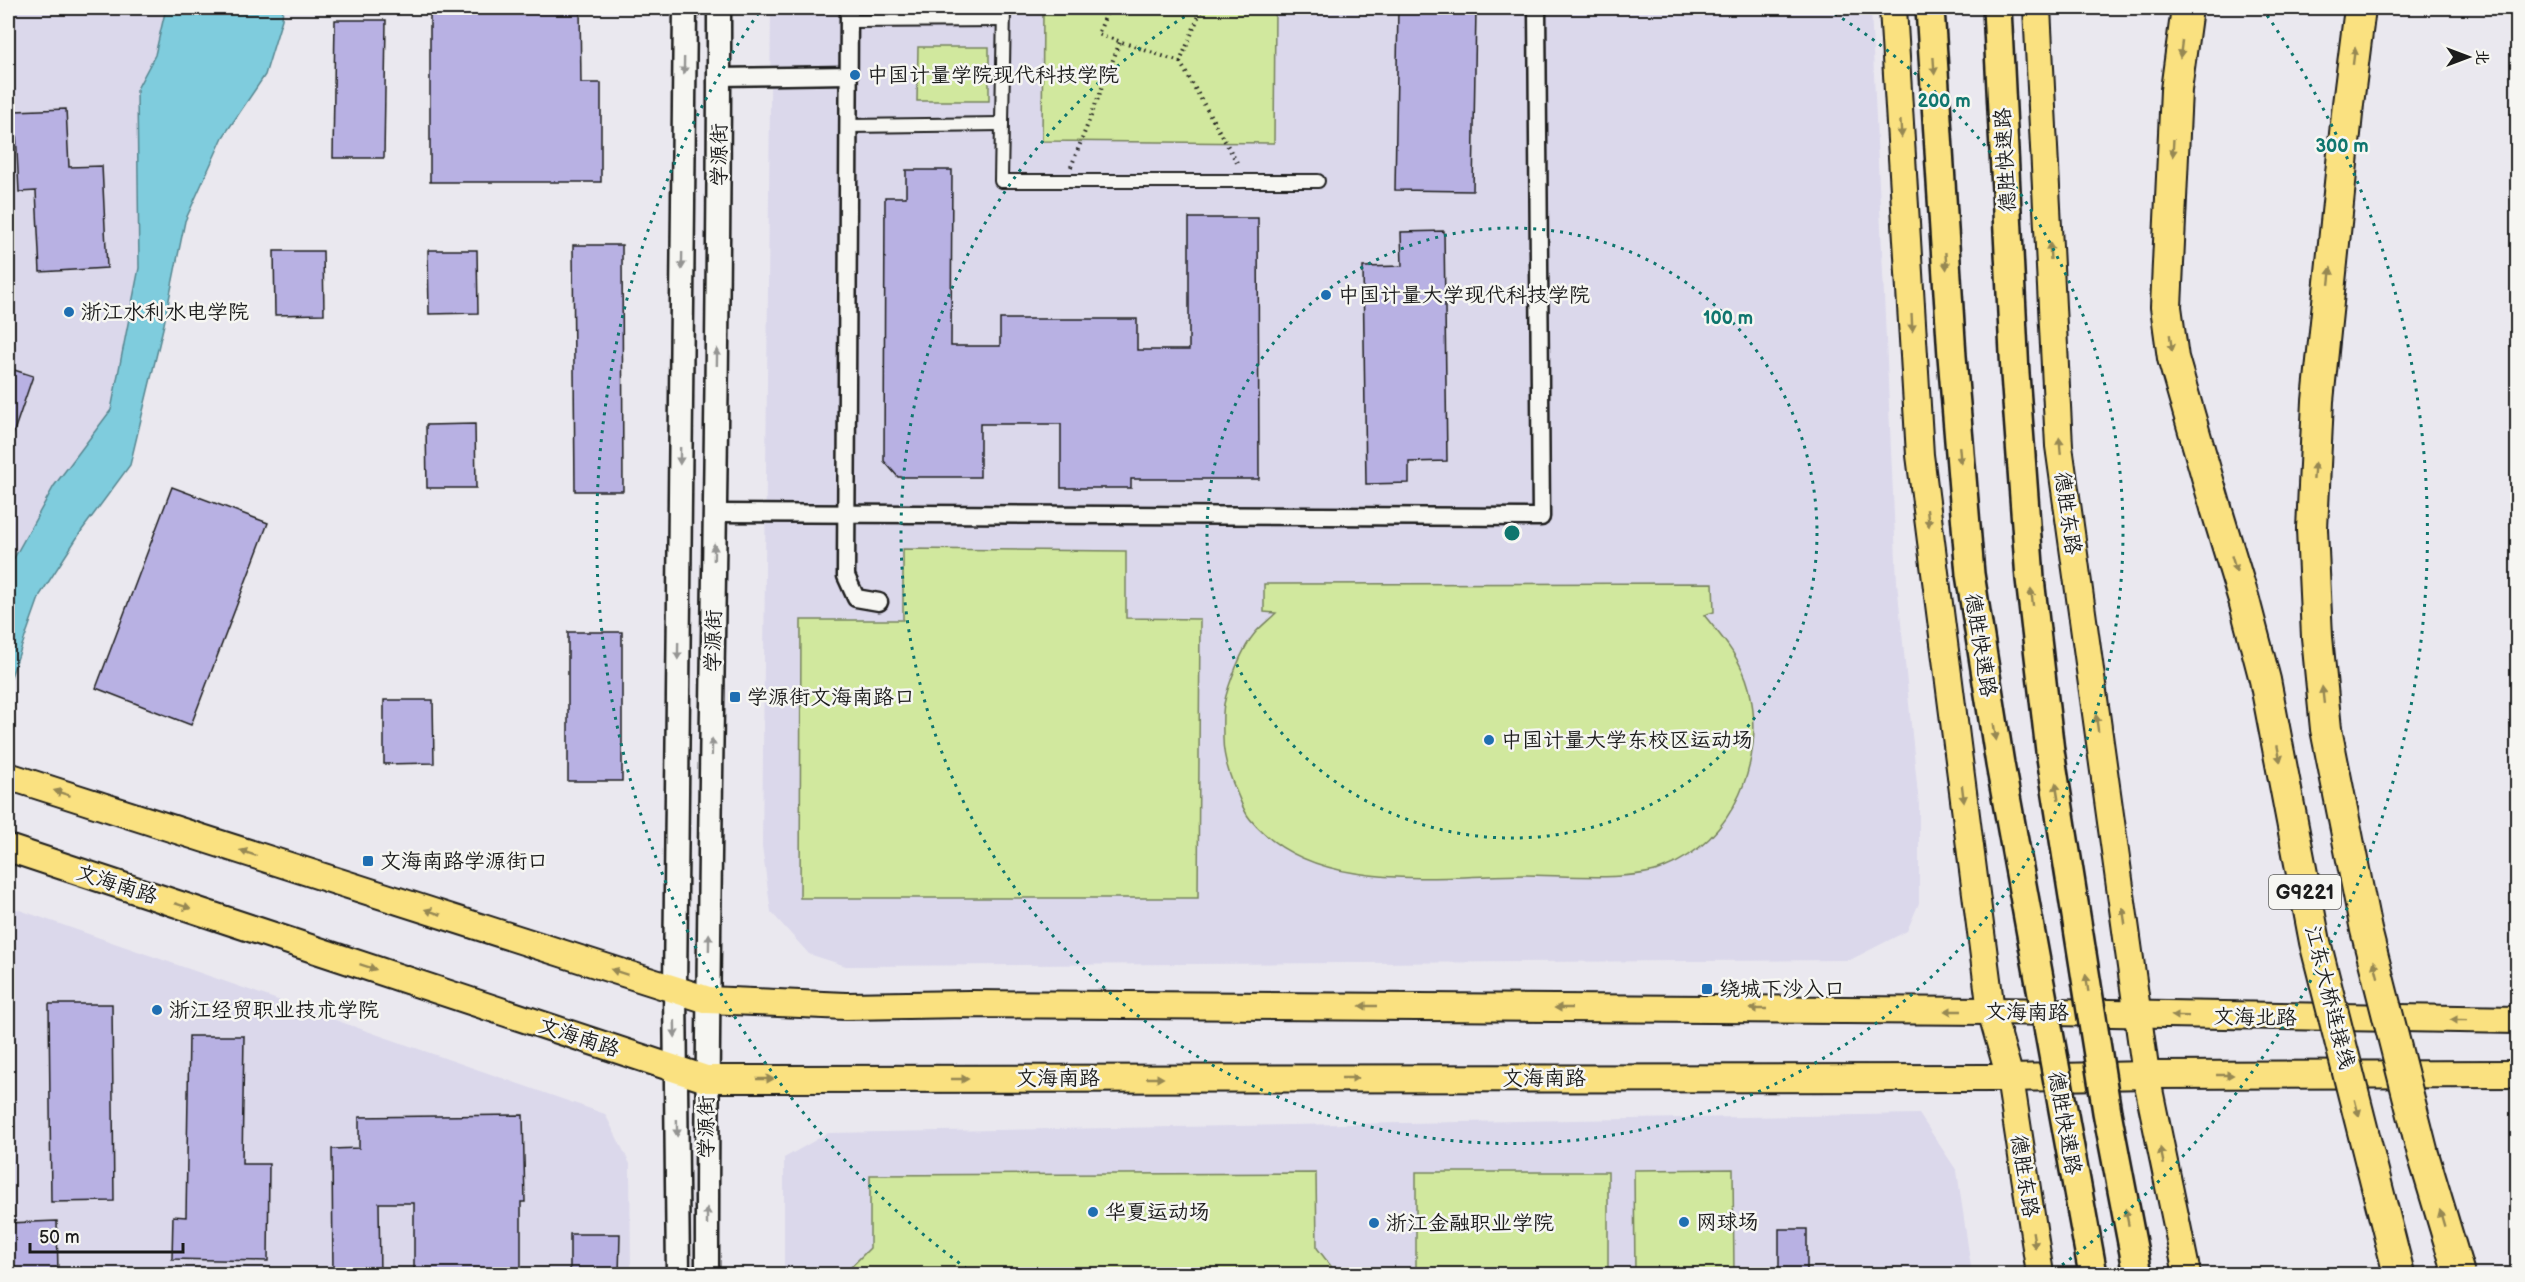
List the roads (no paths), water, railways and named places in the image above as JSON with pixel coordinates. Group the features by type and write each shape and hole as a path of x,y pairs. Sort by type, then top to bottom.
{"highway":[{"name":"德胜快速路","path":"1930,8 1952,356 1970,574 2000,764 2093,1275"},
{"name":"德胜快速路","path":"1997,8 2015,374 2030,579 2054,774 2107,1112 2138,1275"},
{"name":"江东大桥连接线","path":"2187,8 2176,90 2166,307 2173,358 2265,680 2314,942 2399,1275"},
{"name":"G9221","path":"2360,8 2318,401 2312,529 2317,637 2326,729 2366,930 2423,1154 2459,1275"}],"main road":[{"path":"678,1275 675,989 685,8"},
{"name":"学源街","path":"707,1275 706,1079 715,513 719,8"},
{"path":"1893,8 1920,455 1990,1011"},
{"name":"德胜东路","path":"2037,8 2059,446 2146,1075 2187,1275"},
{"name":"文海南路","path":"8,776 708,1000 846,1006 969,1004 1990,1011 2137,1015"},
{"name":"文海南路","path":"8,848 706,1079 2010,1078 2146,1075"},
{"name":"德胜东路","path":"1990,1011 2010,1078 2040,1273"},
{"name":"文海北路","path":"2137,1015 2517,1020"},
{"path":"2146,1075 2517,1074"}],"street":[{"path":"715,513 1540,517 1537,8"},
{"path":"879,602 856,598 846,576 849,14 1003,14 1001,180 1318,181"},
{"path":"719,76 848,75"},
{"path":"849,126 1002,124"}],"water":[{"path":"166,8 283,8 282,19 265,75 223,137 185,221 164,324 130,465 82,530 40,595 8,685 8,569 54,486 111,410 139,268 137,89 155,55"}],"place":[{"name":"中国计量学院现代科技学院","path":"855,75"},
{"name":"中国计量大学现代科技学院","path":"1326,295"},
{"name":"浙江水利水电学院","path":"69,312"},
{"name":"学源街文海南路口","path":"735,697"},
{"name":"中国计量大学东校区运动场","path":"1489,740"},
{"name":"文海南路学源街口","path":"368,861"},
{"name":"绕城下沙入口","path":"1707,989"},
{"name":"浙江经贸职业技术学院","path":"157,1010"},
{"name":"华夏运动场","path":"1093,1212"},
{"name":"网球场","path":"1684,1222"},
{"name":"浙江金融职业学院","path":"1374,1223"}]}
